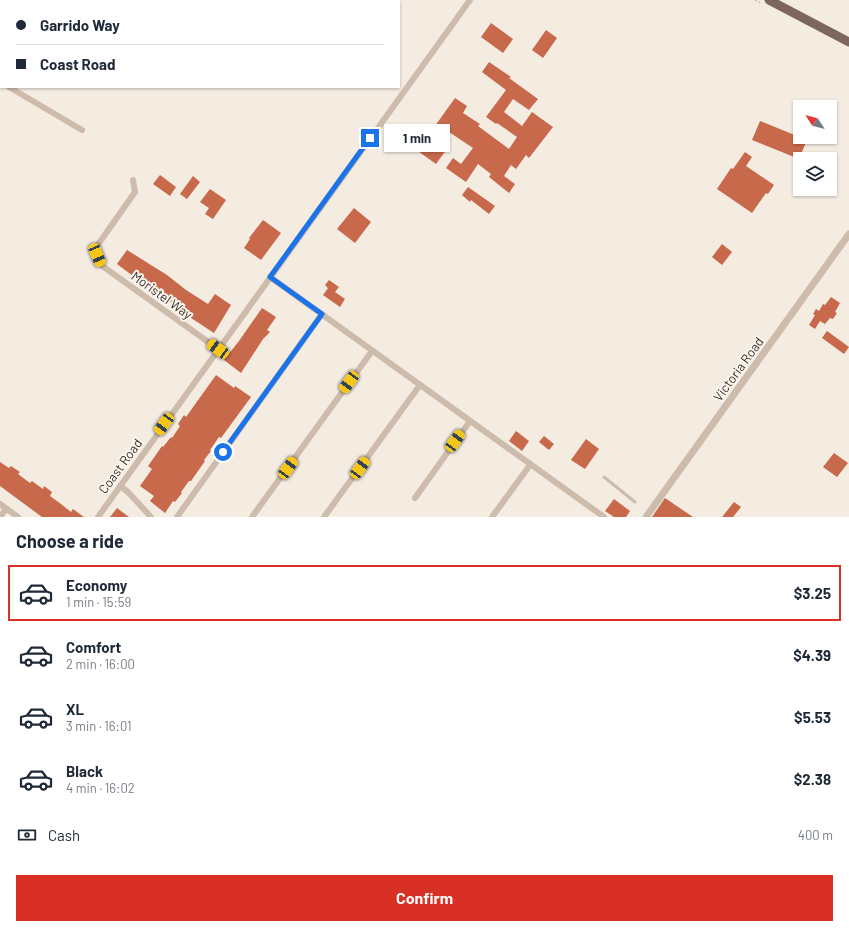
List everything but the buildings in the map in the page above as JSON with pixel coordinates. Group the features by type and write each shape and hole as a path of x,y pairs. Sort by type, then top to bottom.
{"main road":[{"path":"769,0 849,42"}],"street":[{"name":"Coast Road","path":"98,517 470,0"},
{"path":"11,88 82,130"},
{"name":"Moristel Way","path":"133,180 135,192 97,246 97,255 101,264 218,349"},
{"name":"Victoria Road","path":"646,517 849,234"},
{"path":"270,277 604,517"},
{"path":"177,517 322,314"},
{"path":"252,517 372,351"},
{"path":"324,517 420,385"},
{"path":"414,498 470,421"},
{"path":"492,517 530,465"},
{"path":"120,486 128,492 151,517"},
{"path":"0,504 18,517"},
{"path":"0,517 6,509"}],"lane":[{"path":"604,477 635,502"}],"route":[{"path":"223,452 322,314 270,277 370,138"}]}
